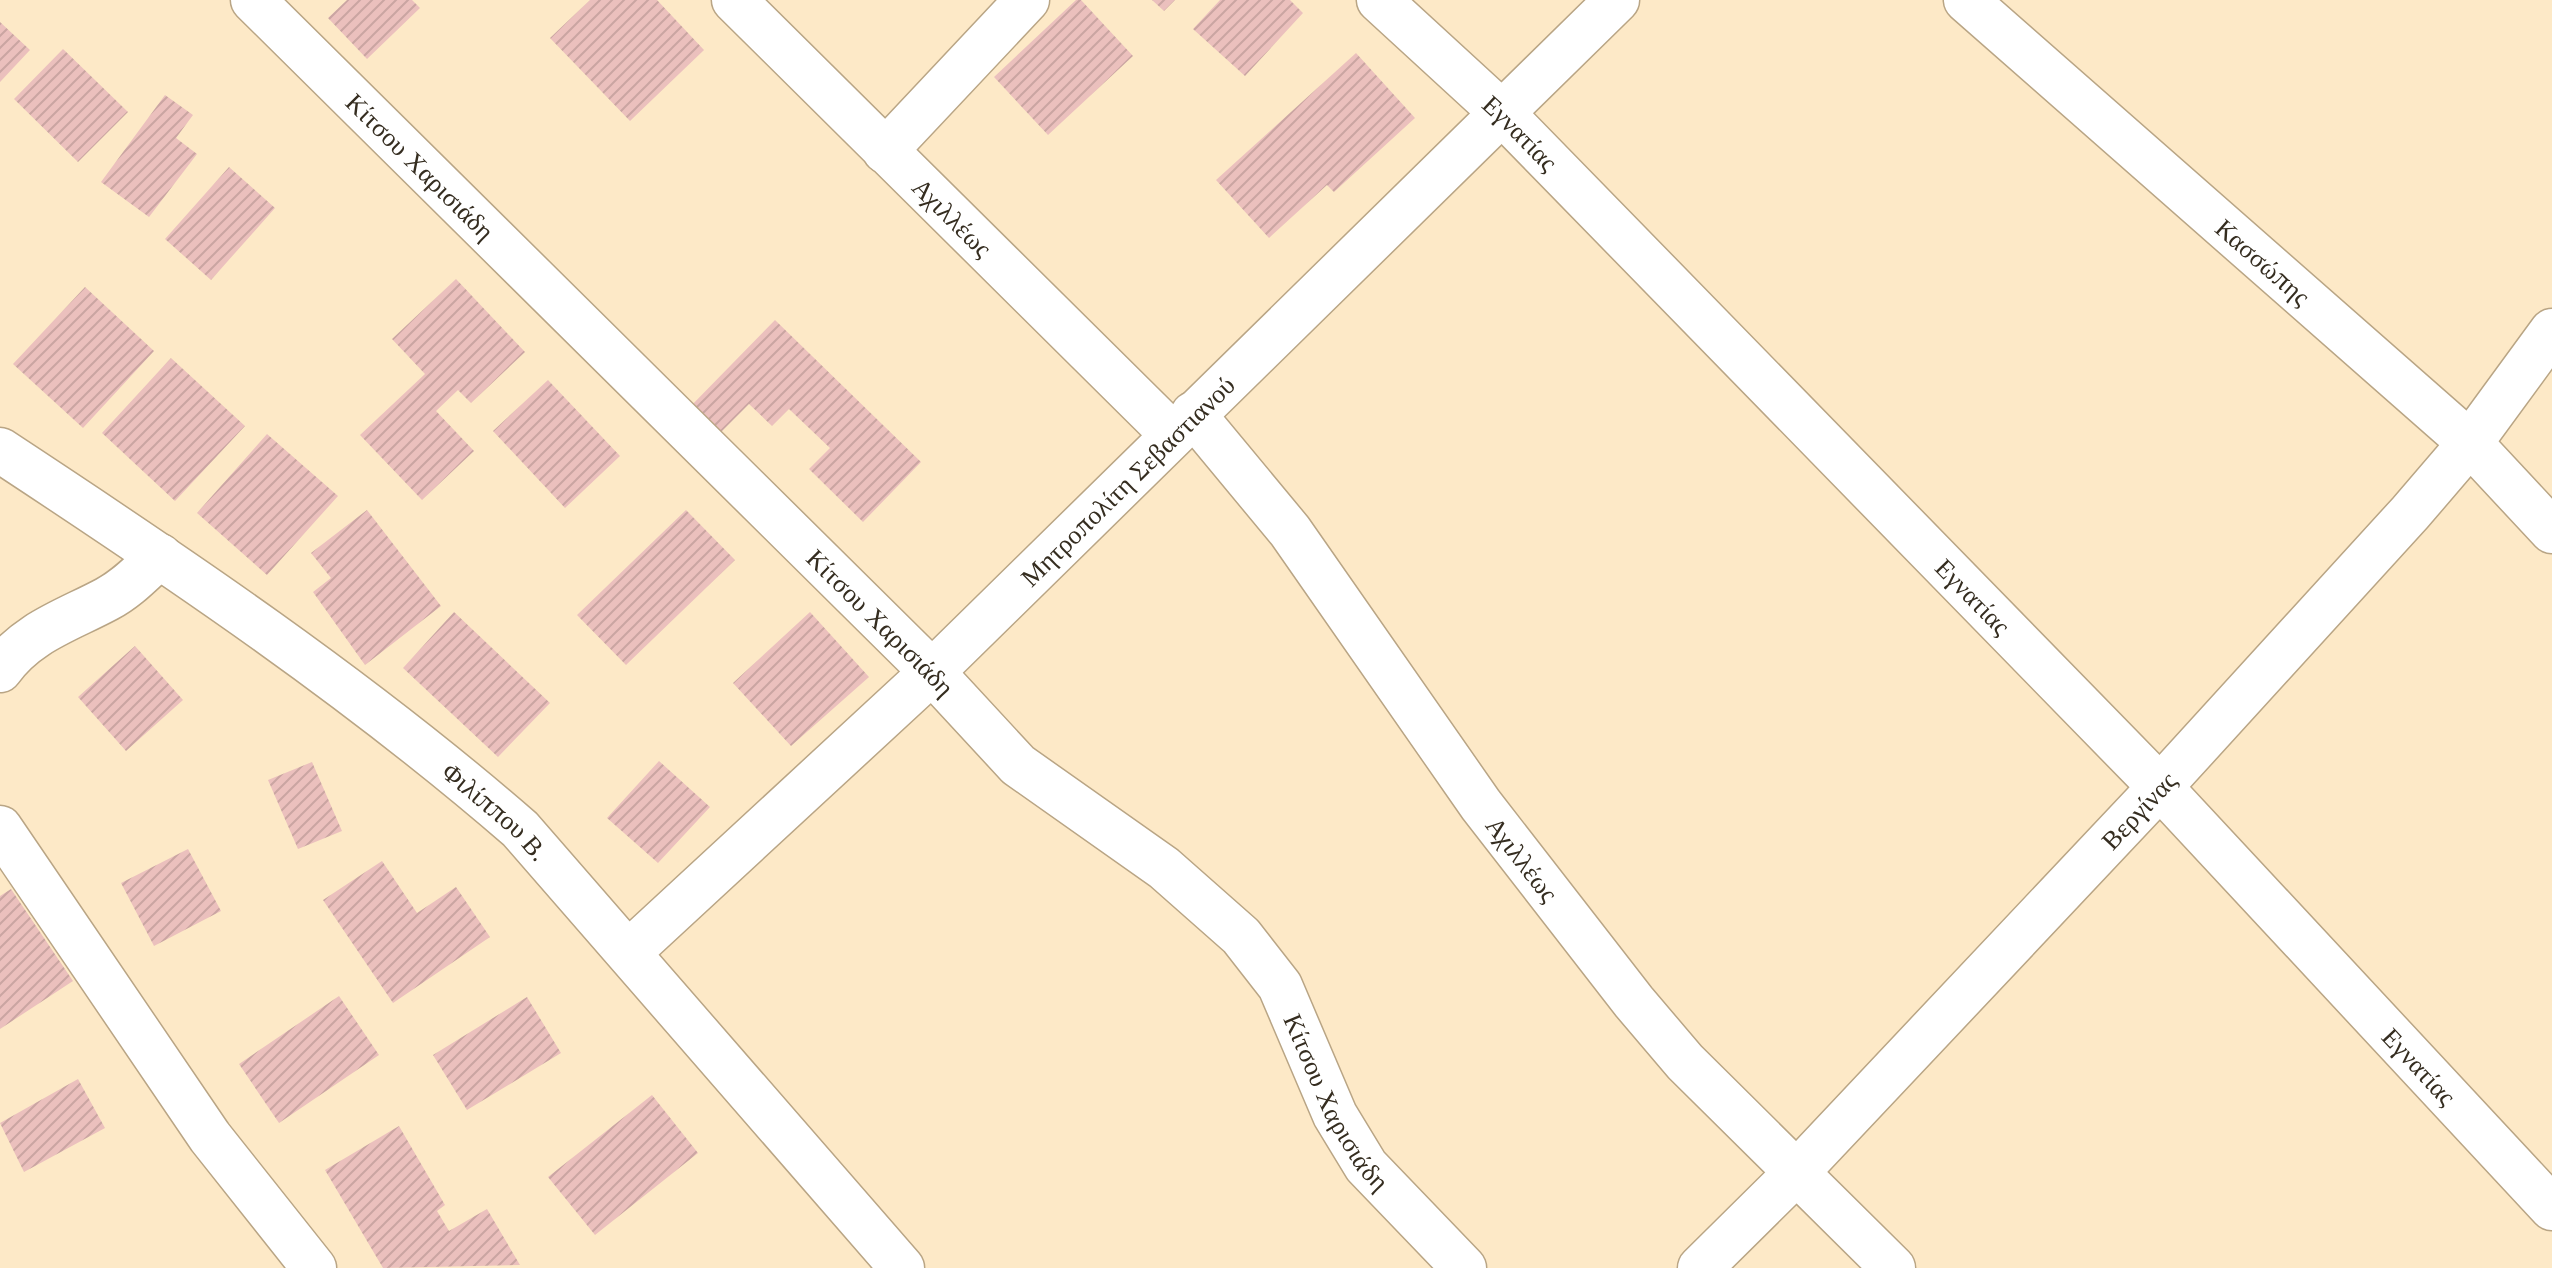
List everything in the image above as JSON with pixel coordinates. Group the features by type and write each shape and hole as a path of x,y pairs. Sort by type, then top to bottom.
{"street":[{"name":"Κίτσου Χαρισιάδη","path":"253,0 932,672 1018,765 1164,868 1241,936 1280,986 1335,1115 1366,1166 1464,1268"},
{"name":"Αχιλλέως","path":"734,0 885,151 1182,424 1290,531 1481,805 1606,968 1685,1062 1893,1268"},
{"path":"885,151 1027,0"},
{"name":"Εγνατίας","path":"1379,0 1501,112 2160,787 2552,1208"},
{"name":"Μητροπολίτη Σεβαστιανού","path":"629,952 932,672 1617,0"},
{"name":"Κασσώπης","path":"1966,0 2470,443 2552,531"},
{"name":"Βεργίνας","path":"1700,1268 1797,1172 2160,787 2470,443 2552,331"},
{"name":"Φιλίππου Β.","path":"0,450 160,556 472,787 520,829 902,1268"},
{"path":"0,670 39,633 127,587 160,556"},
{"path":"0,828 210,1137 314,1268"}],"building":[{"path":"347,0 412,0 420,8 367,59 328,18"},
{"path":"590,0 657,0 704,50 630,121 550,38"},
{"path":"1076,0 1081,0 1133,56 1048,135 994,77"},
{"path":"1152,0 1175,0 1164,11"},
{"path":"1220,0 1290,0 1303,13 1245,76 1193,29"},
{"path":"0,22 30,50 0,82"},
{"path":"63,49 128,112 78,162 14,99"},
{"path":"1356,53 1415,118 1334,192 1327,185 1269,238 1216,180"},
{"path":"165,95 193,115 176,138 197,154 149,217 101,182"},
{"path":"229,167 275,208 211,280 165,239"},
{"path":"456,279 525,352 471,403 458,390 436,411 474,451 422,500 360,435 425,374 392,339"},
{"path":"85,287 154,351 83,428 13,364"},
{"path":"775,320 921,462 863,522 809,469 830,448 789,409 772,426 749,404 715,438 687,410"},
{"path":"171,358 245,426 175,501 102,433"},
{"path":"548,380 620,456 565,508 493,431"},
{"path":"267,434 338,496 267,575 197,513"},
{"path":"367,510 441,606 365,665 313,592 331,578 311,553"},
{"path":"686,510 735,560 626,665 577,615"},
{"path":"454,612 550,703 498,757 403,668"},
{"path":"810,612 869,677 791,746 733,683"},
{"path":"135,646 183,700 126,751 78,697"},
{"path":"659,761 710,807 658,863 607,818"},
{"path":"312,762 342,831 298,849 268,780"},
{"path":"188,849 221,911 154,946 121,883"},
{"path":"382,861 417,913 456,887 490,937 393,1003 323,900"},
{"path":"11,889 73,981 0,1029 0,896"},
{"path":"339,996 379,1055 279,1123 239,1064"},
{"path":"527,997 561,1053 467,1110 433,1055"},
{"path":"78,1079 105,1128 24,1172 0,1123"},
{"path":"652,1095 698,1153 595,1235 548,1177"},
{"path":"399,1126 445,1205 437,1211 449,1231 487,1209 520,1265 383,1268 325,1170"}]}
